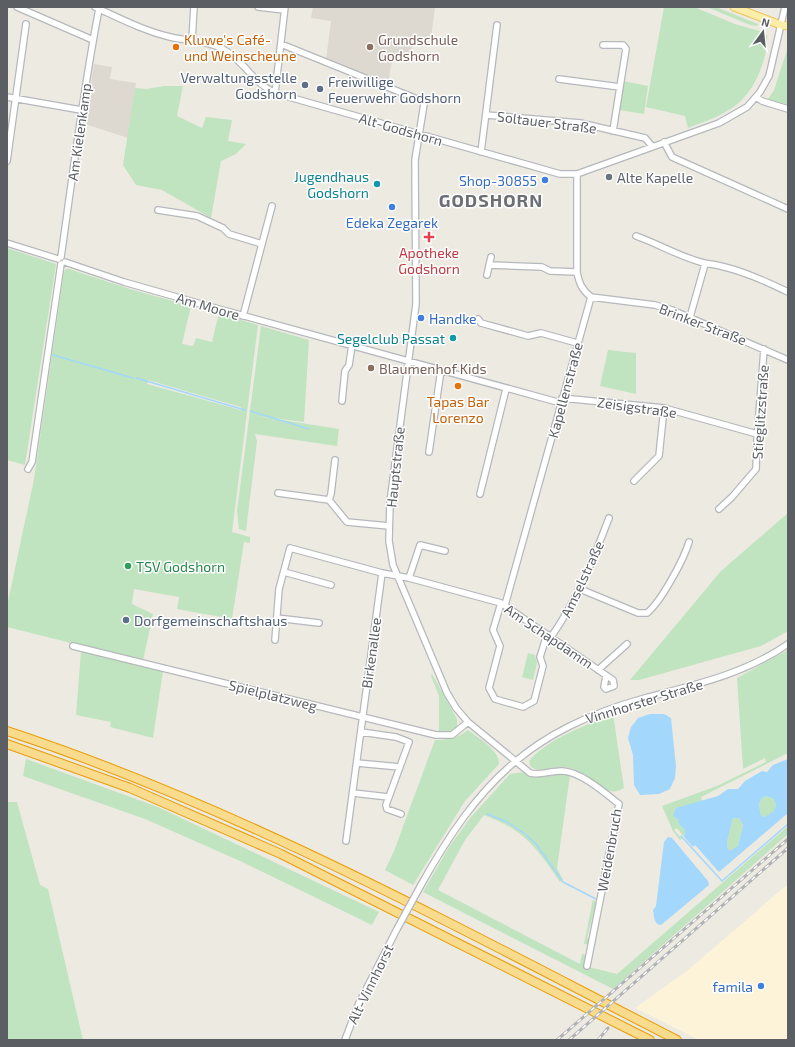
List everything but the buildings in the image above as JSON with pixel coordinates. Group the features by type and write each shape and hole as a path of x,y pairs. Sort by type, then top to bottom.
{"highway":[{"path":"7,731 134,776 280,839 677,1040"},
{"path":"7,744 130,788 281,854 650,1040"}],"main road":[{"path":"734,7 785,26 788,31"}],"street":[{"path":"17,7 93,40"},
{"path":"192,40 194,7"},
{"path":"258,7 285,9 275,93"},
{"name":"Alt-Godshorn","path":"97,8 157,33 215,46 233,56 255,79 275,93 560,174 577,174 719,123 734,116 747,107 756,97 769,76 785,26 785,7"},
{"name":"Am Kielenkamp","path":"28,469 32,462 79,138 81,110 97,8"},
{"path":"7,161 26,24"},
{"path":"481,152 497,24"},
{"name":"Hauptstraße","path":"281,44 422,101 424,104 415,160 416,304 390,502 389,526 391,552 396,575 442,684 456,708 468,722 514,761"},
{"path":"604,45 618,45 626,47 613,131"},
{"path":"559,79 620,87"},
{"path":"7,97 81,110"},
{"path":"756,97 762,101 788,109"},
{"name":"Soltauer Straße","path":"486,115 580,124 644,138 652,146"},
{"path":"664,142 672,157 788,209"},
{"path":"577,174 577,272 579,282 584,292 591,297"},
{"path":"243,316 272,206"},
{"path":"158,210 197,216 223,228 230,234 262,244"},
{"path":"636,236 705,264 715,264 739,271 788,292"},
{"name":"Am Moore","path":"7,243 124,282 243,316 408,360 506,389 562,400"},
{"path":"487,275 491,257"},
{"path":"690,317 705,264"},
{"path":"489,265 542,267 550,271 577,272"},
{"name":"Brinker Straße","path":"591,297 655,305 690,317 788,360"},
{"name":"Kapellenstraße","path":"550,636 545,641 540,658 544,666 534,700 523,707 495,699 490,688 500,646 493,630 503,604 591,297"},
{"path":"478,319 481,323 528,336 541,333 577,343"},
{"path":"342,401 345,371 349,365 352,345"},
{"name":"Stieglitzstraße","path":"718,509 755,473 764,349"},
{"path":"429,452 441,370"},
{"path":"480,494 506,389"},
{"name":"Zeisigstraße","path":"562,400 664,408 757,434"},
{"path":"634,481 659,456 664,408"},
{"path":"329,500 335,460"},
{"path":"278,493 329,500 347,522 389,526"},
{"name":"Amselstraße","path":"550,636 568,612 580,589 608,518"},
{"path":"580,589 638,613 647,613 666,587 690,542"},
{"path":"409,578 420,545 445,550"},
{"name":"Am Schapdamm","path":"284,572 290,548 382,573 409,578 503,604 606,676"},
{"path":"274,640 279,589 284,572 331,585"},
{"name":"Birkenallee","path":"346,841 382,573"},
{"path":"276,618 319,623"},
{"path":"598,670 627,644"},
{"name":"Vinnhorster Straße","path":"421,885 444,845 466,813 486,789 514,761 548,737 591,716 612,708 725,676 769,656 788,644"},
{"name":"Spielplatzweg","path":"73,646 444,736 452,735 468,722"},
{"path":"361,732 396,737 409,742 388,797 386,807 401,814"},
{"name":"Weidenbruch","path":"514,761 524,770 535,774 556,771 574,774 619,804 587,966"},
{"path":"357,763 400,767"},
{"path":"353,793 388,797"},
{"name":"Alt-Vinnhorst","path":"344,1040 365,990 421,885"}],"shaded area":[{"name":"Grundschule Godshorn","path":"313,7 435,7 431,38 413,36 411,57 393,55 388,84 326,60 331,21 311,18"},
{"path":"94,64 112,67 110,79 136,83 128,138 85,124"},
{"path":"788,884 788,1040 699,1040 635,1008 688,970"}],"green space":[{"path":"664,7 694,7 735,24 763,32 767,35 765,56 749,92 741,101 723,114 688,128 685,116 646,107"},
{"path":"707,7 716,7 758,24 757,26 750,25"},
{"path":"788,47 788,105 768,99 774,90"},
{"path":"623,81 648,86 644,114 619,110"},
{"path":"164,86 183,86 177,116 202,128 206,117 232,120 228,141 246,144 236,154 221,161 211,218 162,190 136,185 123,165 135,88 147,89"},
{"path":"7,248 56,264 25,465 7,460"},
{"path":"66,269 69,269 133,290 191,306 182,344 193,346 196,338 212,342 219,313 258,325 232,532 250,537 250,543 244,542 232,619 177,609 179,597 134,589 132,604 153,614 143,661 7,627 7,606 34,479 64,272","holes":["148,380 241,407 241,410 147,384"]},
{"path":"261,326 309,340 304,422 257,416 339,429 337,446 255,434 257,441 246,531 239,529 237,511"},
{"path":"608,350 636,353 636,394 600,386"},
{"path":"788,513 788,631 761,646 639,680 630,680 721,571"},
{"path":"788,650 788,753 701,797 702,801 697,803 678,823 685,830 684,837 677,828 674,830 682,839 680,840 673,831 662,806 717,786 766,762 765,758 743,769 737,678"},
{"path":"81,652 163,671 153,738 110,727 111,722 76,715"},
{"path":"528,653 535,655 537,663 533,680 522,677"},
{"path":"432,674 457,719 457,727 449,732 436,732 439,730 439,696 431,676"},
{"path":"613,714 624,788 616,791 608,791 573,769 560,767 535,769 531,767 529,761 546,746 568,733"},
{"path":"468,730 492,749 496,754 499,764 465,801 413,885 385,870 394,851 435,740 453,738"},
{"path":"26,759 158,807 379,912 372,925 240,861 145,819 23,776"},
{"path":"524,772 541,777 564,774 570,775 557,868 563,880 560,882 544,859 520,834 510,827 484,815 465,840 438,890 580,964 582,954 587,955 585,966 617,974 788,826 788,834 613,989 423,892 449,847 471,817 510,774"},
{"path":"766,796 774,799 776,806 774,812 761,817 759,805 761,799"},
{"path":"7,802 17,802 40,885 48,889 83,1040 7,1040"},
{"path":"733,818 739,818 743,825 738,846 730,852 727,842"},
{"path":"593,899 596,903 587,938 591,939 589,945 584,944"}],"water":[{"path":"650,714 664,714 671,718 676,766 675,778 670,789 659,794 640,795 634,785 633,755 628,738 631,727 638,718"},
{"path":"788,759 788,813 719,872 695,845 693,847 684,837 685,830 678,823 679,820 673,816 676,808 718,796 728,789 738,789 745,781 762,771 767,772 773,765","holes":["766,796 774,799 776,806 773,812 764,817 761,816 759,805 761,799","733,818 739,818 743,825 738,846 730,851 728,849 727,842"]},
{"path":"668,837 672,838 708,881 709,885 661,925 659,925 654,917 653,910 656,906 664,842"}],"waterway":[{"path":"53,355 133,378"},
{"path":"136,378 245,410"},
{"path":"250,411 309,429"},
{"path":"487,814 507,822 525,834 536,844 563,882 596,899"},
{"path":"681,836 722,881 788,824"}],"railway":[{"path":"557,1040 788,839"},
{"path":"569,1040 788,848"},
{"path":"598,1040 608,1028"}],"place":[{"name":"Kluwe's Café- und Weinscheune","path":"176,47"},
{"name":"Grundschule Godshorn","path":"370,47"},
{"name":"Verwaltungsstelle Godshorn","path":"305,85"},
{"name":"Freiwillige Feuerwehr Godshorn","path":"320,89"},
{"name":"Alte Kapelle","path":"609,177"},
{"name":"Shop-30855","path":"545,180"},
{"name":"Jugendhaus Godshorn","path":"377,184"},
{"name":"Edeka Zegarek","path":"392,207"},
{"name":"Apotheke Godshorn","path":"429,237"},
{"name":"Handke","path":"421,318"},
{"name":"Segelclub Passat","path":"453,338"},
{"name":"Blaumenhof Kids","path":"371,368"},
{"name":"Tapas Bar Lorenzo","path":"458,386"},
{"name":"TSV Godshorn","path":"128,566"},
{"name":"Dorfgemeinschaftshaus","path":"126,620"},
{"name":"famila","path":"761,986"}],"district":[{"name":"GODSHORN","path":"491,200"}]}
